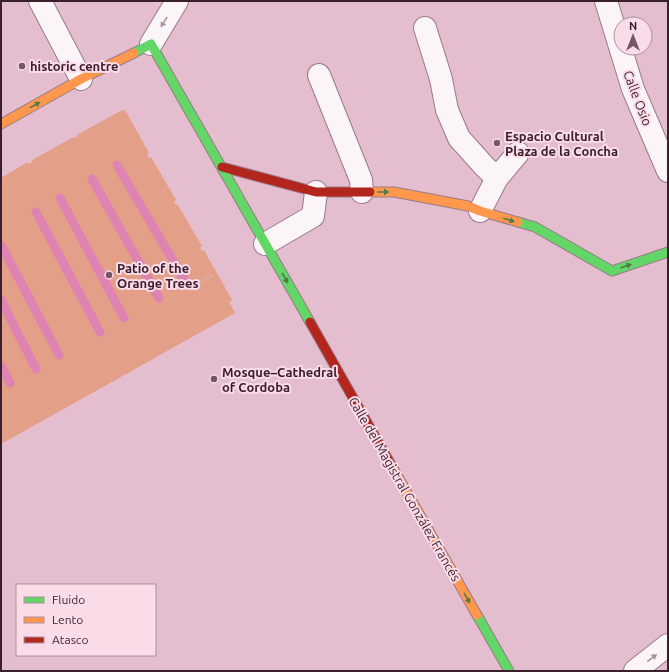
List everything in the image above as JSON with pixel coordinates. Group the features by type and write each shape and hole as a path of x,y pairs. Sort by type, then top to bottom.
{"street":[{"path":"40,1 81,79"},
{"path":"1,124 81,79 151,44 177,1"},
{"name":"Calle Osio","path":"606,1 633,89 668,171"},
{"path":"425,28 441,79 447,110 459,138 491,172"},
{"name":"Calle del Magistral González Francés","path":"151,44 509,671"},
{"path":"319,75 361,180 362,192"},
{"path":"480,211 491,172 518,153"},
{"path":"222,167 316,192 394,192 468,206 535,227 612,271 668,252"},
{"path":"265,244 313,216 316,192"},
{"path":"635,671 668,645"}],"path":[{"path":"641,16 659,1"},
{"path":"198,284 213,274"}],"shaded area":[{"name":"Patio of the Orange Trees","path":"122,110 125,110 149,153 147,154 149,158 151,157 176,200 174,202 176,205 178,204 202,246 200,248 202,251 204,250 232,300 229,302 235,313 1,444 1,178 28,162 29,164 34,159 72,138 75,138 78,136 77,135"}],"waterway":[{"path":"117,165 186,283"},
{"path":"92,179 159,298"},
{"path":"60,198 124,318"},
{"path":"36,212 100,332"},
{"path":"1,245 59,355"},
{"path":"1,300 36,369"},
{"path":"1,366 10,383"}],"traffic: fast":[{"path":"134,53 151,44 310,322"},
{"path":"518,222 535,227 612,271 668,252"},
{"path":"477,615 509,671"}],"traffic: slow":[{"path":"1,124 81,79 134,53"},
{"path":"370,192 394,192 468,206 518,222"},
{"path":"390,463 477,615"}],"traffic: jam":[{"path":"222,167 316,192 370,192"},
{"path":"310,322 390,463"}],"place":[{"name":"historic centre","path":"22,66"},
{"name":"Espacio Cultural Plaza de la Concha","path":"497,143"},
{"name":"Patio of the Orange Trees","path":"109,275"},
{"name":"Mosque–Cathedral of Cordoba","path":"214,379"}]}
